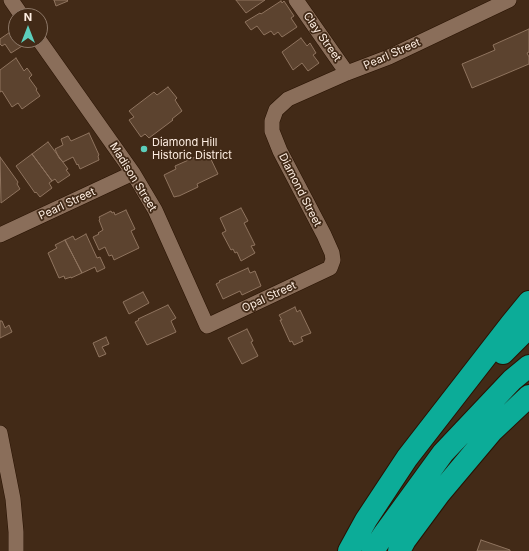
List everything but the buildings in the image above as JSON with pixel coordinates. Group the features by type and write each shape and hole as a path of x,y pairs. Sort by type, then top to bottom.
{"highway":[{"path":"349,551 366,520 402,464 510,324 529,302"},
{"path":"438,418 529,327"},
{"path":"373,551 443,453 512,380 529,366"},
{"path":"399,551 405,540 438,494 492,431 529,396"}],"street":[{"name":"Clay Street","path":"296,0 347,73"},
{"name":"Pearl Street","path":"276,110 288,99 347,73 389,57 509,0"},
{"name":"Madison Street","path":"45,48 133,173 155,210 207,326"},
{"name":"Diamond Street","path":"276,110 272,122 272,130 280,151 332,253 333,260 330,268"},
{"name":"Pearl Street","path":"0,235 133,173"},
{"name":"Opal Street","path":"207,326 330,268"},
{"path":"0,433 6,499 16,532 16,551"}],"place":[{"name":"Diamond Hill Historic District","path":"144,149"}]}
